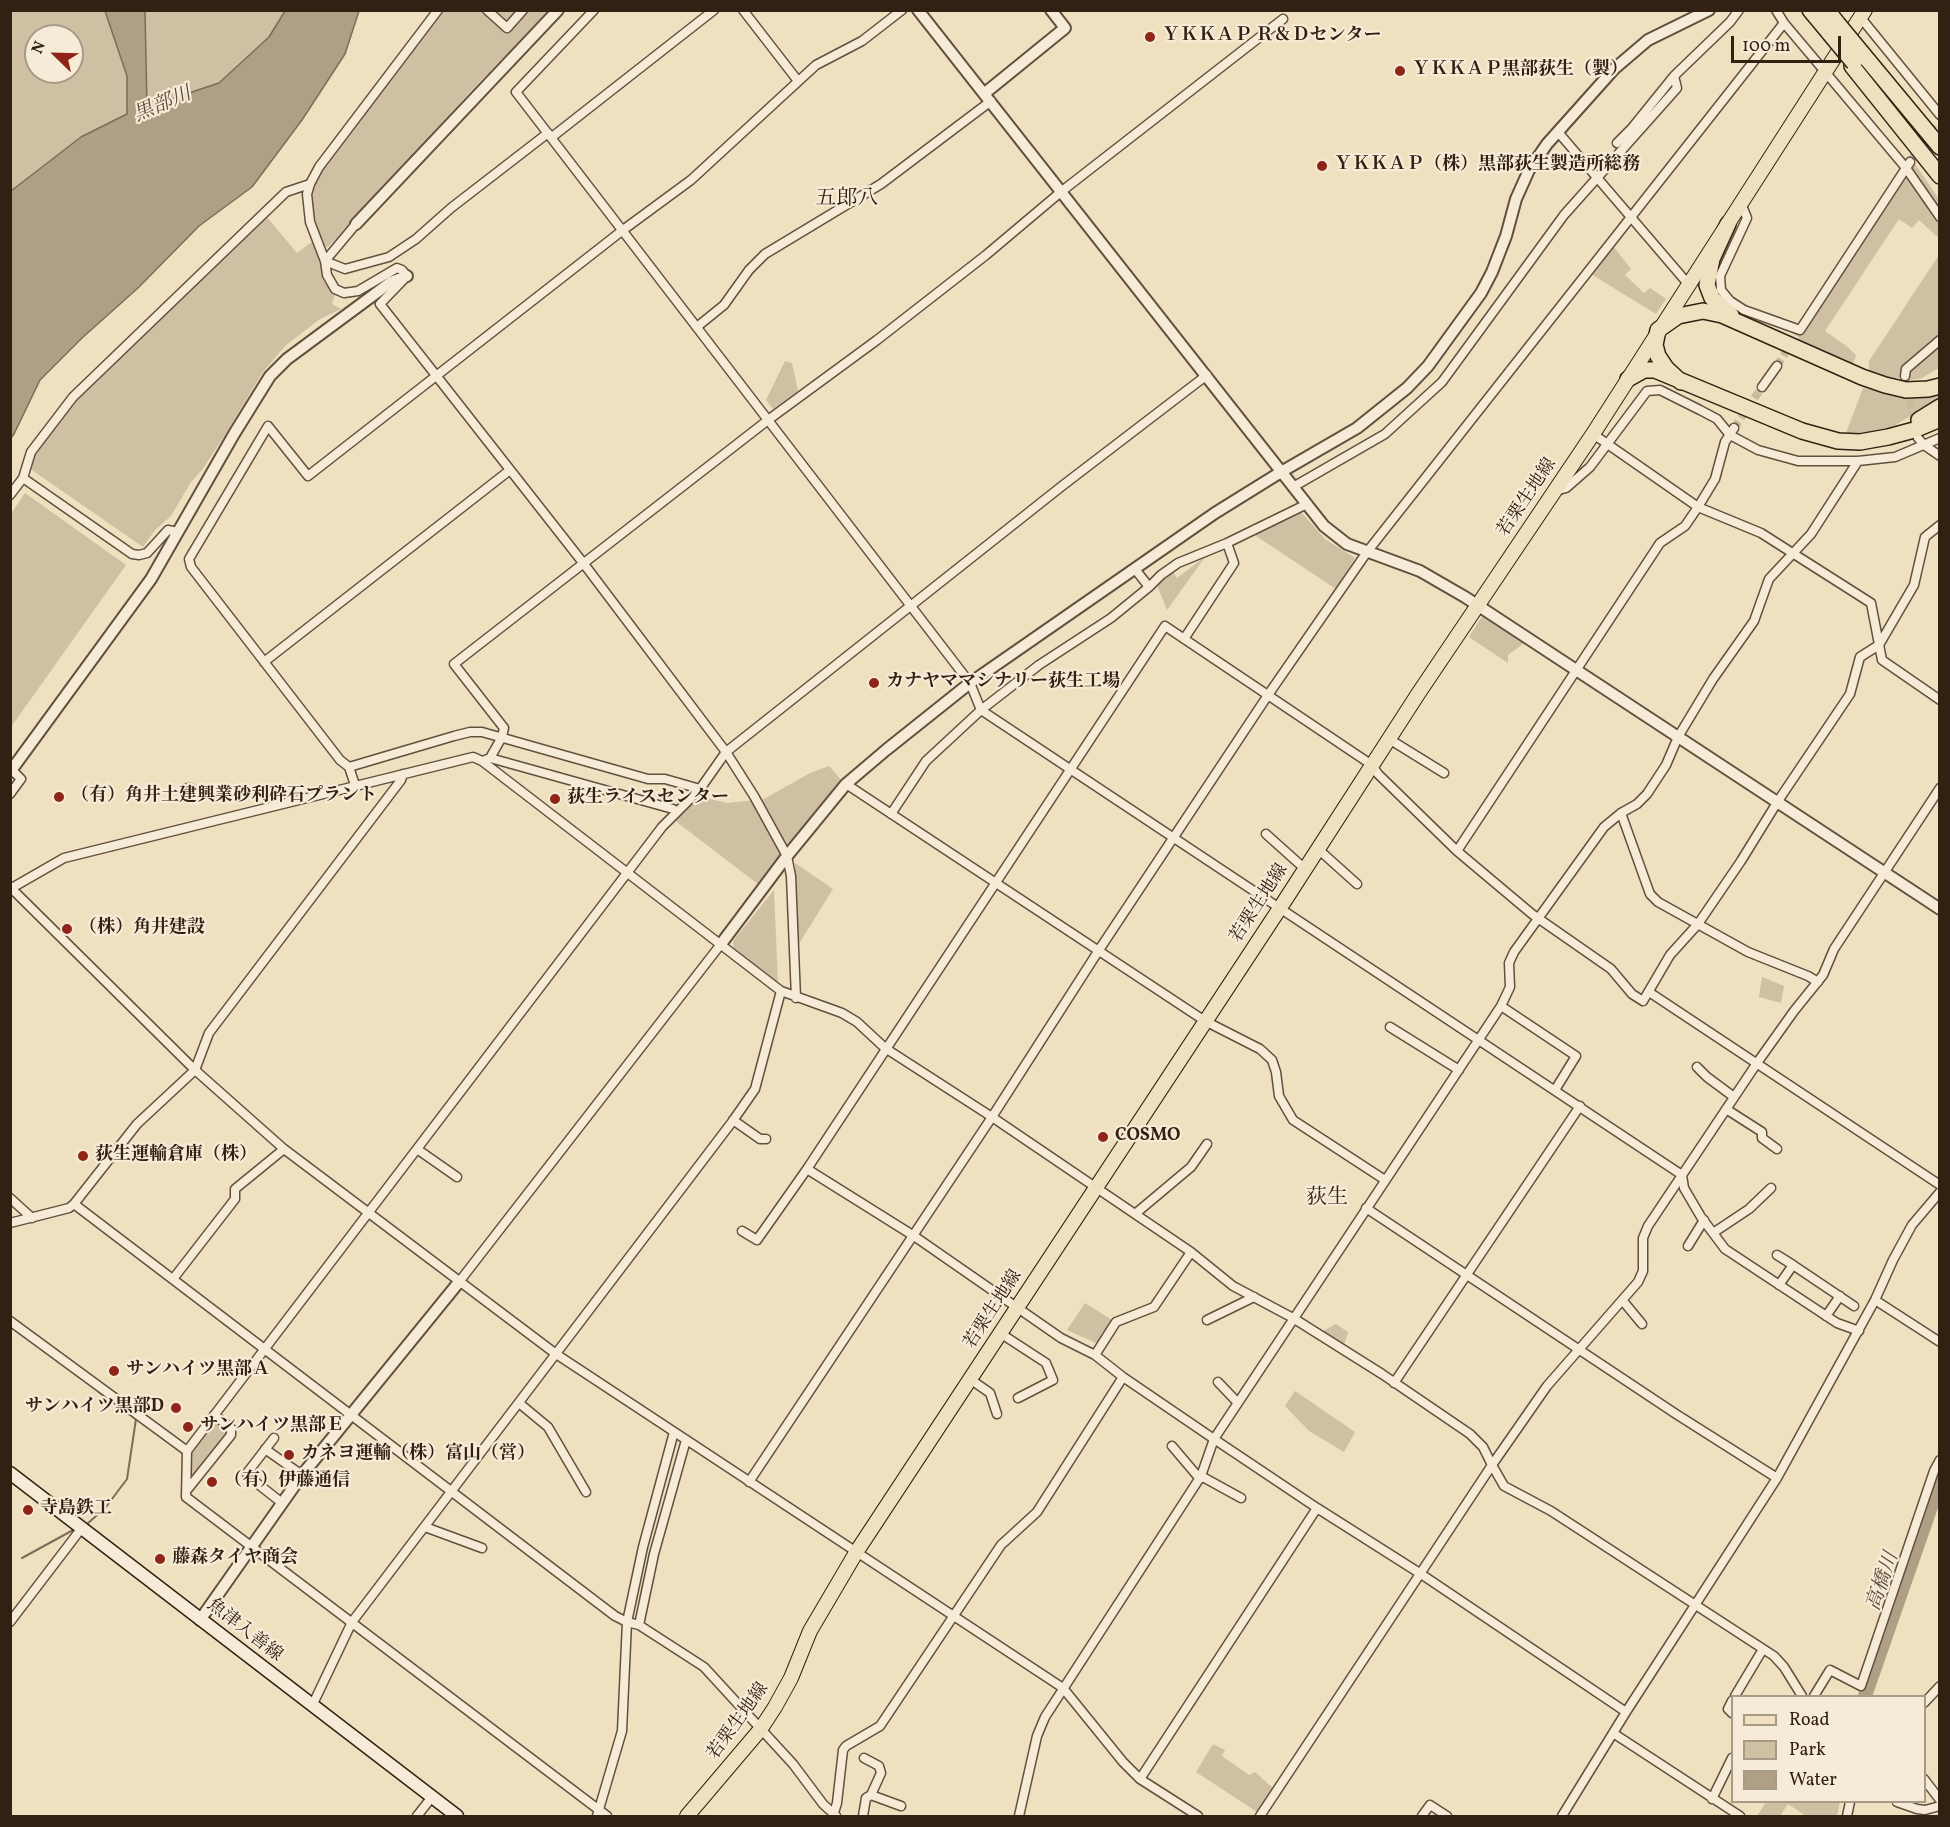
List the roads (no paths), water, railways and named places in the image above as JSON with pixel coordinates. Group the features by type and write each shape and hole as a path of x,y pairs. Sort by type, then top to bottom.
{"highway":[{"path":"1818,13 1940,165"},
{"path":"1856,61 1940,147"},
{"path":"1856,61 1940,176"},
{"path":"1728,224 1712,259 1707,285 1712,298 1742,323"},
{"path":"1681,382 1666,368 1658,356 1655,345 1658,330 1670,320 1695,312 1712,312 1873,381 1906,390 1940,386"},
{"path":"1628,379 1644,370 1654,370 1815,436 1848,442 1872,440 1914,430 1940,419"},
{"path":"1873,381 1905,386 1922,384 1940,377"},
{"path":"1872,440 1906,427 1940,407"}],"main road":[{"name":"若栗生地線","path":"687,1816 760,1730 791,1677 819,1613 857,1551 1389,739 1593,434 1863,14"},
{"name":"魚津入善線","path":"10,1473 457,1816"}],"street":[{"path":"407,276 397,268 358,291 344,293 335,289 327,275 325,261 310,222 307,194 319,168 438,10"},
{"path":"487,10 507,28 523,10"},
{"path":"325,261 558,10"},
{"path":"594,10 516,92 970,683 981,710 1682,1175 1684,1188 1725,1249 1837,1323 1859,1331"},
{"path":"325,261 345,269 389,256 416,238 451,208 714,10"},
{"path":"743,10 798,81"},
{"path":"355,785 349,766 340,760 264,662 191,567 189,559 268,426 308,476 623,230 691,180 816,65 862,41 902,10"},
{"path":"918,10 1324,526 1347,544 1420,571 1478,605 1940,909"},
{"path":"698,326 724,304 748,270 765,254 881,184 988,97 1065,28 1052,10"},
{"path":"200,1620 302,1475 459,1282 787,856 846,784 970,683 1215,513 1357,428 1387,405 1428,366 1481,292 1492,272 1506,236 1516,199 1529,170 1558,132 1614,69 1648,40 1709,10"},
{"path":"1617,142 1632,128 1686,62 1705,47 1738,10"},
{"path":"1776,10 1784,23 1826,73 1908,165 1940,218"},
{"path":"1863,14 1938,118"},
{"path":"486,759 502,737 504,728 454,664 768,420 877,340 977,262 1062,191 1283,19"},
{"path":"749,1482 914,1236 1268,695 1367,552 1784,23"},
{"path":"1293,487 1385,434 1442,382 1564,215 1677,88 1674,76"},
{"path":"1558,132 1689,285"},
{"path":"1741,203 1747,218 1720,276 1721,290 1730,301 1744,310 1800,330 1908,165"},
{"path":"10,495 23,478 32,452 73,397 286,192 310,184"},
{"path":"407,276 380,304 584,564 726,752 754,796 787,856 791,876 796,998"},
{"path":"10,794 21,779 11,771 151,579 270,376 287,359 390,282 407,276"},
{"path":"1905,376 1906,369 1940,340"},
{"path":"1762,387 1777,366"},
{"path":"607,1816 598,1813 352,1622 186,1497 187,1451 662,827 700,789 726,752 1062,486 1207,375"},
{"path":"1554,491 1566,488 1590,467 1647,391 1660,390 1717,419 1758,450 1798,461 1858,461 1895,457 1921,442 1940,438"},
{"path":"1457,850 1660,543 1685,526 1698,507 1715,479 1725,442 1732,431"},
{"path":"1593,434 1698,507 1761,533 1871,603 1882,660 1940,700"},
{"path":"1921,442 1940,456"},
{"path":"1019,1816 1037,1736 1045,1717 1201,1478 1215,1439 1238,1403 1501,1006 1510,987 1509,963 1514,952 1604,827 1647,794 1666,765 1678,736 1713,679 1754,621 1769,579 1811,534 1858,461"},
{"path":"264,662 510,470"},
{"path":"23,478 132,554 147,553 168,530 178,532"},
{"path":"891,814 926,761 981,710 1039,665 1111,618 1178,563 1227,543 1307,504"},
{"path":"742,1231 757,1240 807,1169 1165,626 1372,765 1378,774 1457,850 1538,919 1611,969 1632,994 1642,1001 1670,955 1698,924 1741,861 1778,801 1850,694 1860,657 1879,645 1914,585 1925,537 1940,525"},
{"path":"1184,639 1234,563 1227,543"},
{"path":"1135,569 1149,587"},
{"path":"349,766 470,732 502,737 648,779 665,779 700,789"},
{"path":"1389,739 1443,773"},
{"path":"676,812 673,808 473,757 64,858 11,888 195,1070 284,1149 556,1354 1063,1688 1123,1762 1140,1779 1198,1816"},
{"path":"486,759 627,873 781,991 796,998 843,1012 885,1048 992,1117 1191,1252 1233,1286 1293,1318 1470,1434 1483,1447 1504,1485 1551,1511 1774,1656 1784,1667 1801,1695"},
{"path":"10,1223 69,1208 74,1204 137,1124 195,1070 209,1033 401,780 403,774"},
{"path":"846,784 1205,1021 1260,1049 1272,1060 1279,1095 1293,1120 1385,1180"},
{"path":"1260,1816 1492,1465 1547,1386 1638,1282 1643,1271 1643,1238 1648,1226 1757,1063 1823,975 1834,949 1940,788"},
{"path":"1622,813 1650,894 1658,902 1748,952 1818,982"},
{"path":"1266,834 1305,869"},
{"path":"1318,849 1357,884"},
{"path":"312,1706 352,1622 755,1089 781,991"},
{"path":"1649,992 1940,1185"},
{"path":"1501,1006 1576,1056 1555,1090"},
{"path":"1390,1027 1459,1070"},
{"path":"1697,1067 1734,1097"},
{"path":"1394,1383 1580,1106"},
{"path":"1726,1108 1762,1132 1762,1138 1777,1149"},
{"path":"733,1120 760,1139 766,1139"},
{"path":"1135,1214 1191,1167 1207,1144"},
{"path":"173,1279 235,1199 235,1189 284,1149"},
{"path":"417,1149 457,1177"},
{"path":"807,1169 914,1236 1061,1338 1095,1355 1123,1377 1317,1508 1421,1574 1626,1712"},
{"path":"1713,1233 1749,1209 1771,1188"},
{"path":"1562,1816 1626,1712 1777,1478 1859,1331 1912,1225 1940,1192"},
{"path":"10,1198 32,1218"},
{"path":"74,1204 615,1616 627,1622 639,1624 704,1666 793,1764 834,1816"},
{"path":"1366,1208 1777,1478"},
{"path":"1688,1245 1704,1220"},
{"path":"1095,1355 1116,1322 1154,1307 1160,1301 1191,1252"},
{"path":"1777,1255 1854,1306"},
{"path":"1779,1285 1793,1265"},
{"path":"1826,1316 1840,1296"},
{"path":"1207,1320 1254,1297"},
{"path":"1875,1300 1940,1342"},
{"path":"1623,1301 1642,1324"},
{"path":"10,1321 187,1451"},
{"path":"1000,1333 1046,1363 1053,1380 1018,1398"},
{"path":"834,1816 843,1750 880,1726 1001,1545 1036,1512 1123,1377"},
{"path":"970,1379 990,1393 997,1414"},
{"path":"1218,1382 1238,1403"},
{"path":"519,1403 548,1426 585,1492"},
{"path":"187,1490 231,1435 231,1428 214,1415"},
{"path":"598,1813 622,1731 627,1622 643,1547 674,1432"},
{"path":"274,1438 247,1473 282,1503"},
{"path":"639,1624 654,1554 686,1440"},
{"path":"1172,1446 1201,1478 1241,1498"},
{"path":"266,1449 302,1475"},
{"path":"1815,1695 1830,1670 1861,1686 1934,1471 1940,1461"},
{"path":"1140,1779 1317,1508"},
{"path":"425,1527 482,1548"},
{"path":"10,1622 81,1528"},
{"path":"1736,1695 1763,1649"},
{"path":"1926,1701 1940,1686"},
{"path":"1613,1733 1735,1815"},
{"path":"863,1816 866,1798 871,1795 881,1773 879,1766 864,1758"},
{"path":"1712,1799 1731,1760"},
{"path":"1926,1782 1940,1800"},
{"path":"871,1795 901,1806"},
{"path":"417,1816 432,1797"},
{"path":"1900,1803 1925,1810 1940,1806"},
{"path":"1422,1816 1430,1805 1447,1816"}],"water":[{"name":"黒部川","path":"105,11 145,11 147,107 219,83 269,37 285,11 359,11 345,54 302,120 252,187 199,226 138,288 82,338 40,380 11,438 11,191 81,137 127,114 127,76"},
{"path":"189,783 195,786 198,792 195,798 189,801 183,798 180,792 183,786"}],"waterway":[{"path":"86,1525 106,1507 127,1479 136,1419 99,1392"},
{"name":"高橋川","path":"1865,1695 1940,1481"},
{"path":"22,1558 75,1529"}],"tunnel":[{"path":"1910,162 1935,123"},
{"path":"1777,366 1800,330"},
{"path":"1905,376 1915,425"},
{"path":"1734,428 1762,387"}],"place":[{"name":"ＹＫＫＡＰ Ｒ＆Ｄセンター","path":"1150,37"},
{"name":"ＹＫＫＡＰ黒部荻生（製）","path":"1400,71"},
{"name":"ＹＫＫＡＰ（株）黒部荻生製造所総務","path":"1322,166"},
{"name":"カナヤママシナリー荻生工場","path":"874,683"},
{"name":"（有）角井土建興業砂利砕石プラント","path":"59,797"},
{"name":"荻生ライスセンター","path":"555,799"},
{"name":"（株）角井建設","path":"67,929"},
{"name":"COSMO","path":"1103,1137"},
{"name":"荻生運輸倉庫（株）","path":"83,1156"},
{"name":"サンハイツ黒部Ａ","path":"114,1371"},
{"name":"サンハイツ黒部D","path":"176,1408"},
{"name":"サンハイツ黒部Ｅ","path":"188,1427"},
{"name":"カネヨ運輸（株）富山（営）","path":"289,1455"},
{"name":"（有）伊藤通信","path":"212,1482"},
{"name":"寺島鉄工","path":"28,1510"},
{"name":"藤森タイヤ商会","path":"160,1559"}],"district":[{"name":"五郎八","path":"847,200"},
{"name":"荻生","path":"1327,1199"}]}
